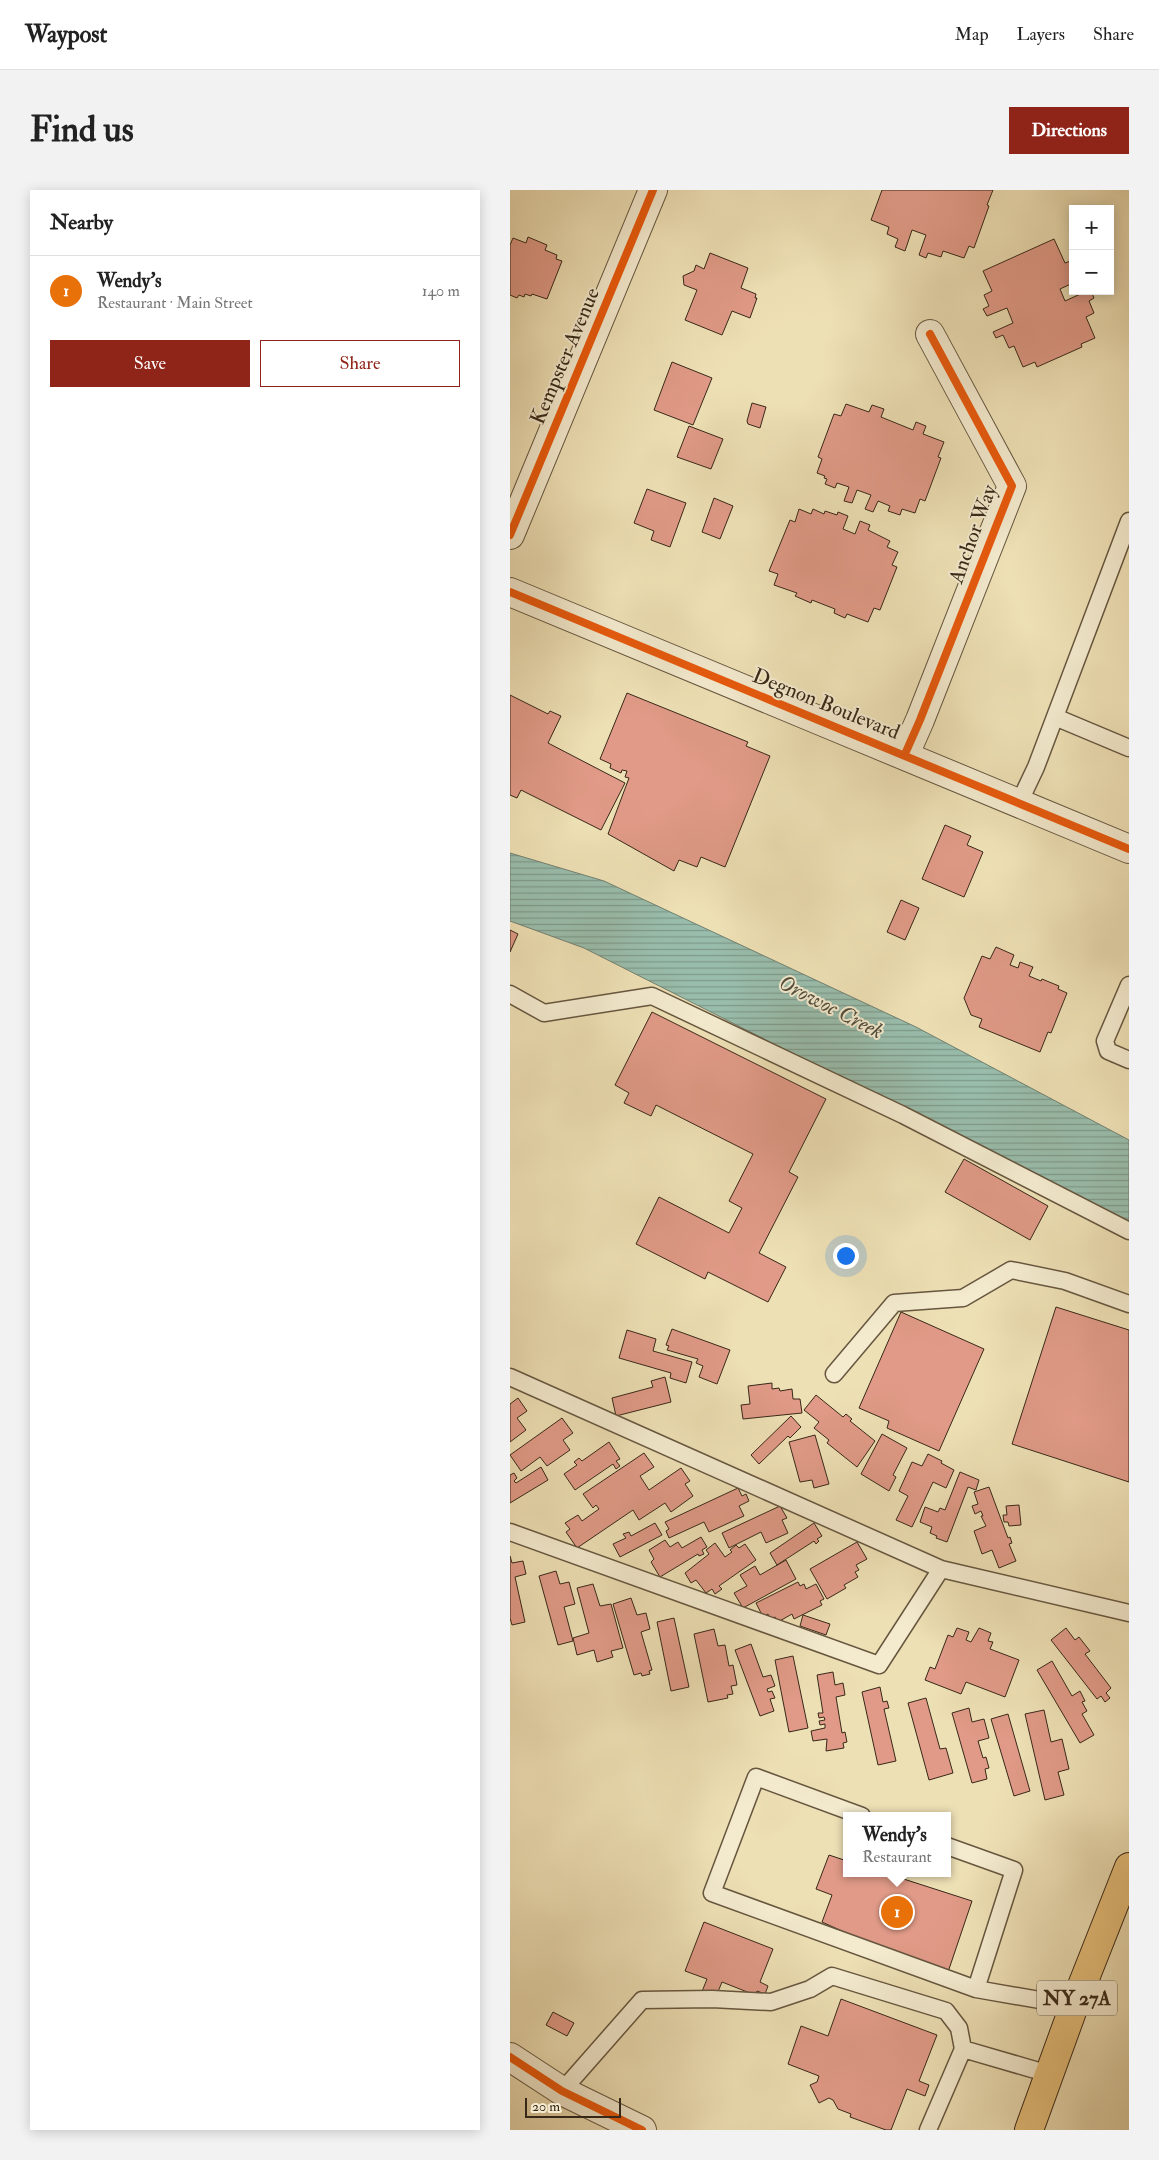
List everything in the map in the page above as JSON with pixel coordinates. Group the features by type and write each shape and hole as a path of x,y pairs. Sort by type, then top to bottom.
{"main road":[{"name":"NY 27A","path":"1028,2130 1074,2006 1129,1867"}],"street":[{"name":"Kempster Avenue","path":"510,535 653,190"},
{"name":"Anchor Way","path":"904,754 920,720 1012,486 930,334"},
{"name":"Degnon Boulevard","path":"510,592 1129,849"},
{"path":"510,2057 562,2091 642,2130"}],"lane":[{"path":"1020,803 1036,767 1129,521"},
{"path":"1055,717 1129,748"},
{"path":"1129,985 1105,1041 1108,1051 1129,1060"},
{"path":"510,994 544,1013 652,996 903,1114 1129,1231"},
{"path":"834,1374 894,1303 963,1298 1011,1270 1065,1281 1129,1304"},
{"path":"510,1377 941,1569 1129,1613"},
{"path":"510,1532 879,1665 941,1569"},
{"path":"851,1812 756,1777 712,1893 976,1989 1074,2006"},
{"path":"951,1847 1014,1870 976,1989"},
{"path":"562,2091 642,2000 771,2002 810,1989 832,1976 946,2011 959,2028 964,2049 928,2130"},
{"path":"964,2049 1049,2074"}],"water":[{"name":"Orowoc Creek","path":"510,853 604,881 916,1027 1129,1140 1129,1223 584,948 510,921"}],"building":[{"path":"882,190 993,190 974,248 969,246 964,258 943,251 941,257 928,253 926,258 919,255 926,235 912,230 905,251 895,247 898,239 887,234 889,227 871,220"},
{"path":"528,237 547,245 545,250 557,255 556,259 562,261 547,299 532,294 531,296 525,294 524,297 519,295 517,298 510,295 510,245 513,238 526,243"},
{"path":"1054,239 1065,263 1069,262 1069,285 1060,289 1065,301 1078,295 1093,295 1094,298 1089,301 1094,313 1086,317 1095,338 1081,344 1082,347 1037,367 1035,362 1023,367 1014,346 1009,348 1003,335 996,338 993,332 1013,323 1007,308 987,316 983,309 989,306 984,295 992,291 983,271"},
{"path":"710,253 748,268 741,288 756,294 755,298 757,298 750,318 732,311 722,335 685,320 697,290 684,285 683,276 694,271 696,265 704,269"},
{"path":"672,362 712,378 693,425 654,410"},
{"path":"752,403 766,407 760,428 748,424 747,421"},
{"path":"846,404 869,412 872,405 884,409 881,417 913,430 916,422 926,426 923,434 944,442 938,457 941,458 925,501 920,499 915,513 902,509 900,515 888,511 890,506 878,501 873,512 865,509 871,495 857,490 852,503 844,501 849,487 837,483 835,488 825,484 827,479 824,478 825,476 817,473 822,459 818,457 834,414 841,416"},
{"path":"689,426 723,439 711,469 677,457"},
{"path":"647,489 686,503 670,547 651,540 654,531 634,523"},
{"path":"714,498 733,506 720,539 702,532"},
{"path":"799,509 811,514 813,509 824,514 825,511 837,515 838,512 848,516 843,529 855,534 860,521 870,525 868,530 890,541 887,547 898,552 892,565 897,567 880,610 874,608 868,622 847,614 845,618 834,613 835,609 812,600 811,603 795,596 797,593 774,585 778,574 769,571 790,520 795,522"},
{"path":"627,693 748,742 746,746 770,756 725,867 701,857 697,867 679,860 674,871 608,834 629,778 625,777 627,771 622,770 621,773 610,768 611,764 600,759"},
{"path":"510,695 548,714 550,711 561,716 548,743 625,783 601,830 521,790 517,798 510,795"},
{"path":"945,825 971,836 967,845 983,852 964,897 922,879"},
{"path":"901,900 919,908 905,940 887,932"},
{"path":"510,930 518,934 510,952"},
{"path":"996,947 1014,955 1010,965 1018,968 1020,962 1033,967 1029,976 1059,986 1058,989 1067,993 1051,1033 1048,1032 1040,1052 979,1027 982,1019 971,1015 964,998 982,956 990,959"},
{"path":"652,1012 826,1099 789,1172 798,1177 759,1253 786,1267 768,1302 708,1272 705,1279 636,1244 659,1197 729,1233 742,1208 729,1201 753,1154 656,1105 651,1116 624,1103 629,1093 615,1085"},
{"path":"964,1159 1048,1206 1030,1240 945,1192"},
{"path":"1056,1307 1129,1330 1129,1482 1012,1444"},
{"path":"901,1312 984,1349 939,1451 887,1428 889,1421 859,1408"},
{"path":"672,1329 730,1350 717,1384 699,1377 703,1366 696,1363 698,1359 667,1350 669,1346 666,1345"},
{"path":"627,1330 656,1339 653,1351 692,1362 686,1383 670,1378 671,1373 619,1358"},
{"path":"665,1377 671,1402 616,1416 612,1398 653,1387 651,1381"},
{"path":"772,1383 772,1389 779,1388 780,1391 792,1389 793,1399 800,1399 802,1413 743,1419 741,1405 750,1404 748,1386"},
{"path":"816,1395 843,1417 846,1414 852,1419 850,1421 875,1441 857,1467 827,1443 829,1440 814,1428 819,1422 804,1410"},
{"path":"518,1398 527,1411 517,1418 526,1430 510,1442 510,1404"},
{"path":"791,1416 801,1427 790,1438 788,1436 759,1464 751,1455"},
{"path":"562,1418 573,1433 563,1440 570,1450 547,1466 540,1457 521,1471 510,1455"},
{"path":"882,1434 907,1448 893,1475 896,1477 889,1491 861,1474"},
{"path":"815,1435 829,1484 814,1488 812,1480 800,1482 789,1442"},
{"path":"609,1442 620,1459 616,1461 620,1466 616,1469 613,1464 575,1490 564,1474 577,1465 574,1462 579,1458 582,1461"},
{"path":"644,1453 654,1467 640,1476 649,1490 681,1468 690,1481 685,1484 693,1496 671,1512 665,1503 639,1520 633,1510 577,1548 566,1532 570,1529 565,1523 578,1515 582,1521 599,1509 596,1505 593,1508 583,1494"},
{"path":"928,1454 954,1470 946,1488 933,1482 912,1527 896,1520 908,1496 899,1491 912,1462 922,1466"},
{"path":"541,1467 548,1480 510,1503 510,1475 514,1473 517,1478 514,1481 516,1483"},
{"path":"960,1472 979,1480 976,1490 968,1487 947,1542 936,1538 937,1536 930,1533 932,1527 920,1522 925,1507 938,1512 940,1508 945,1510"},
{"path":"989,1487 1008,1538 1010,1537 1012,1543 1009,1544 1016,1561 999,1568 992,1550 982,1554 974,1531 986,1526 981,1516 983,1516 981,1511 975,1514 972,1506 978,1504 974,1492"},
{"path":"738,1488 742,1496 746,1494 749,1501 739,1506 744,1516 709,1532 704,1522 669,1538 666,1531 669,1529 665,1522"},
{"path":"1019,1505 1021,1525 1009,1526 1008,1522 1004,1522 1003,1515 1007,1515 1006,1506"},
{"path":"780,1506 787,1518 782,1520 788,1533 766,1543 761,1532 729,1548 722,1533"},
{"path":"655,1523 662,1535 620,1557 613,1544 626,1538 623,1534 629,1532 631,1536"},
{"path":"814,1523 822,1536 817,1539 819,1541 816,1544 814,1541 777,1565 770,1553"},
{"path":"701,1537 707,1547 702,1550 704,1554 699,1556 698,1554 660,1577 651,1562 654,1559 649,1550 665,1540 670,1547 678,1542 682,1548"},
{"path":"857,1542 867,1559 856,1565 859,1570 855,1572 858,1577 844,1585 846,1588 827,1599 810,1569"},
{"path":"715,1543 725,1557 732,1552 730,1550 736,1545 739,1548 745,1544 756,1560 719,1586 722,1589 715,1594 712,1589 706,1593 696,1580 691,1583 685,1573 709,1554 706,1550"},
{"path":"510,1556 512,1563 523,1561 526,1574 515,1577 525,1622 512,1625 510,1618"},
{"path":"786,1560 796,1579 743,1608 734,1593 747,1586 740,1575 755,1566 760,1575"},
{"path":"556,1571 560,1584 569,1582 575,1604 564,1607 573,1641 558,1645 539,1576"},
{"path":"798,1582 800,1586 804,1584 806,1589 816,1584 824,1599 820,1601 822,1605 794,1619 792,1614 778,1622 775,1617 770,1619 768,1614 763,1617 756,1603"},
{"path":"593,1584 600,1606 611,1604 623,1648 611,1651 613,1657 597,1662 594,1650 577,1655 573,1638 589,1633 577,1588"},
{"path":"631,1598 637,1615 646,1613 650,1629 641,1632 652,1670 649,1671 650,1674 642,1676 641,1673 634,1675 613,1604"},
{"path":"803,1615 830,1624 826,1635 800,1626"},
{"path":"674,1618 689,1687 671,1691 657,1622"},
{"path":"957,1628 969,1632 966,1640 971,1642 979,1628 991,1633 988,1641 993,1642 990,1649 1019,1660 1005,1697 966,1682 961,1694 925,1680 930,1667 935,1669 948,1635 953,1637"},
{"path":"1066,1628 1075,1640 1079,1637 1090,1651 1085,1654 1111,1688 1106,1693 1110,1698 1105,1702 1101,1696 1097,1699 1051,1640"},
{"path":"714,1629 718,1646 725,1645 729,1666 733,1665 737,1685 731,1686 733,1694 727,1695 728,1698 708,1702 694,1634"},
{"path":"751,1644 763,1677 771,1675 775,1686 767,1689 768,1692 772,1691 775,1698 770,1699 774,1711 760,1716 735,1650"},
{"path":"793,1656 808,1728 789,1732 775,1660"},
{"path":"1052,1661 1072,1696 1080,1691 1085,1701 1082,1702 1087,1711 1082,1714 1094,1735 1080,1743 1037,1670"},
{"path":"833,1672 835,1685 843,1683 845,1695 836,1697 842,1733 845,1732 847,1742 843,1743 844,1748 826,1751 827,1739 813,1741 811,1731 825,1728 825,1724 820,1725 819,1721 825,1720 824,1717 819,1718 818,1713 823,1713 817,1675"},
{"path":"880,1687 883,1702 887,1701 889,1708 884,1709 896,1761 878,1765 862,1692"},
{"path":"926,1698 940,1749 946,1748 953,1773 929,1780 908,1703"},
{"path":"969,1708 972,1722 984,1719 989,1738 978,1741 983,1758 986,1757 989,1768 985,1769 987,1779 972,1783 952,1713"},
{"path":"1044,1710 1051,1742 1062,1739 1069,1769 1058,1772 1064,1795 1045,1800 1025,1714"},
{"path":"1008,1714 1030,1791 1014,1796 991,1719"},
{"path":"829,1855 843,1860 843,1877 897,1877 972,1901 946,1978 822,1922 832,1895 816,1889"},
{"path":"704,1922 773,1949 760,1982 768,1986 765,1994 757,1991 755,1995 722,1982 715,1999 701,1994 707,1979 685,1971"},
{"path":"841,1999 937,2035 919,2081 929,2085 925,2096 907,2089 891,2130 886,2130 850,2117 851,2114 838,2109 833,2100 829,2098 819,2103 810,2085 817,2082 819,2076 788,2064 801,2026 828,2036"},
{"path":"553,2012 574,2023 567,2036 546,2025"}],"cycle path":[{"path":"510,535 653,190"},
{"path":"905,754 1012,486 930,334"},
{"path":"510,592 1129,849"},
{"path":"510,2057 562,2091 642,2130"}],"place":[{"name":"Wendy's","path":"897,1912"}]}
